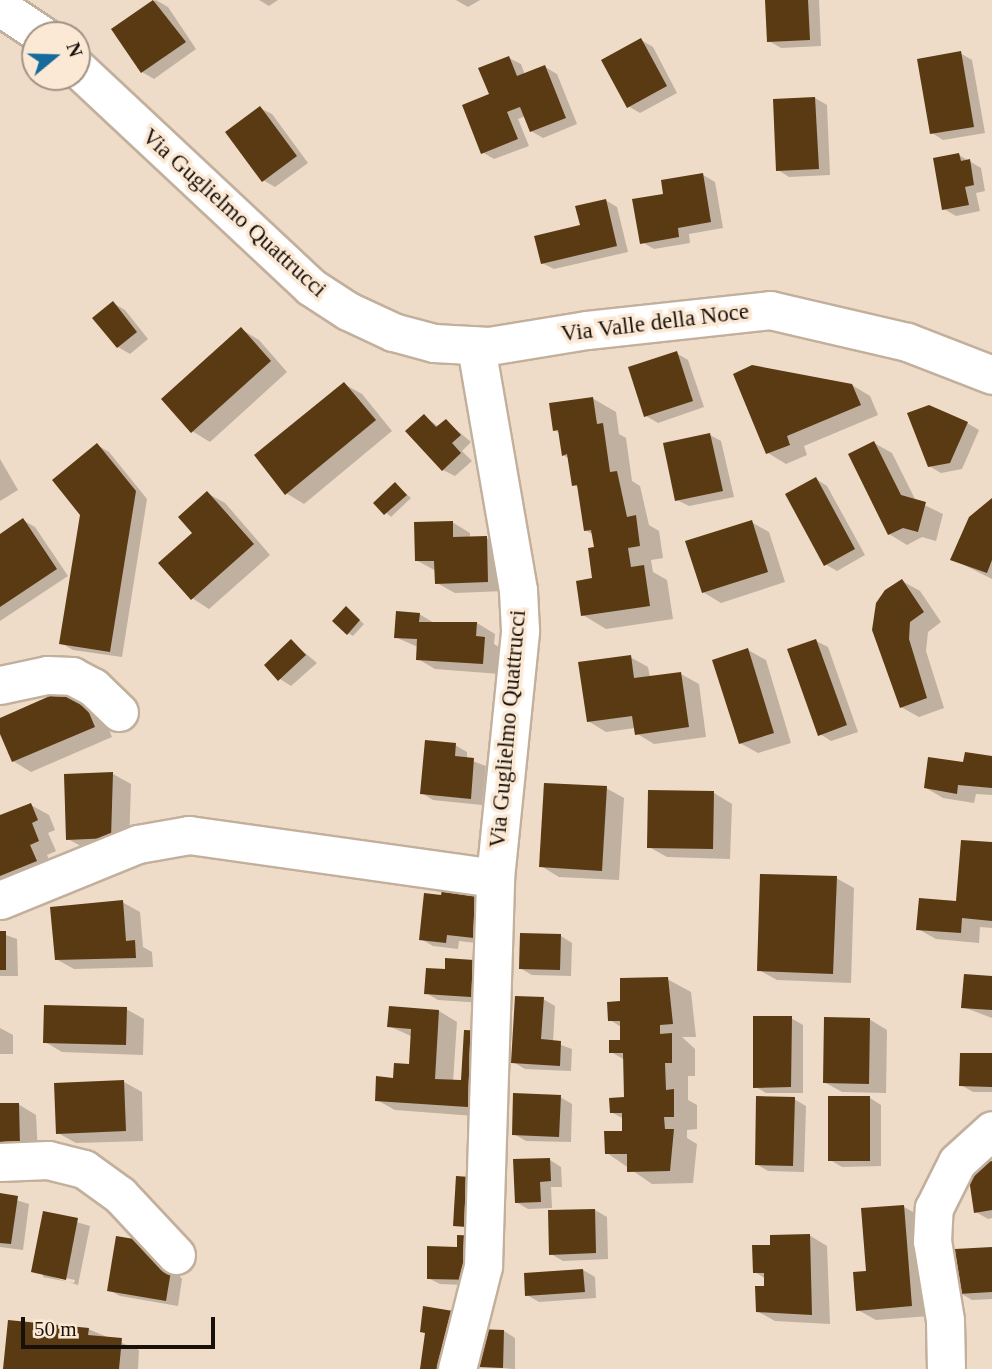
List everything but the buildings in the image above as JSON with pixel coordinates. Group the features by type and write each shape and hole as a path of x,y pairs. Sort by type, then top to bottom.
{"street":[{"path":"0,7 21,29"},
{"name":"Via Guglielmo Quattrucci","path":"91,84 276,257 330,300 365,321 408,337 477,346 520,620 495,878 483,1266 457,1369"},
{"name":"Via Valle della Noce","path":"477,346 770,310 916,344 992,376"},
{"path":"0,685 47,675 72,676 93,687 119,712"},
{"path":"0,900 138,844 177,835 495,878"},
{"path":"946,1369 945,1320 932,1241 934,1208 957,1162 992,1130"},
{"path":"0,1162 48,1160 83,1169 120,1195 176,1255"}]}
